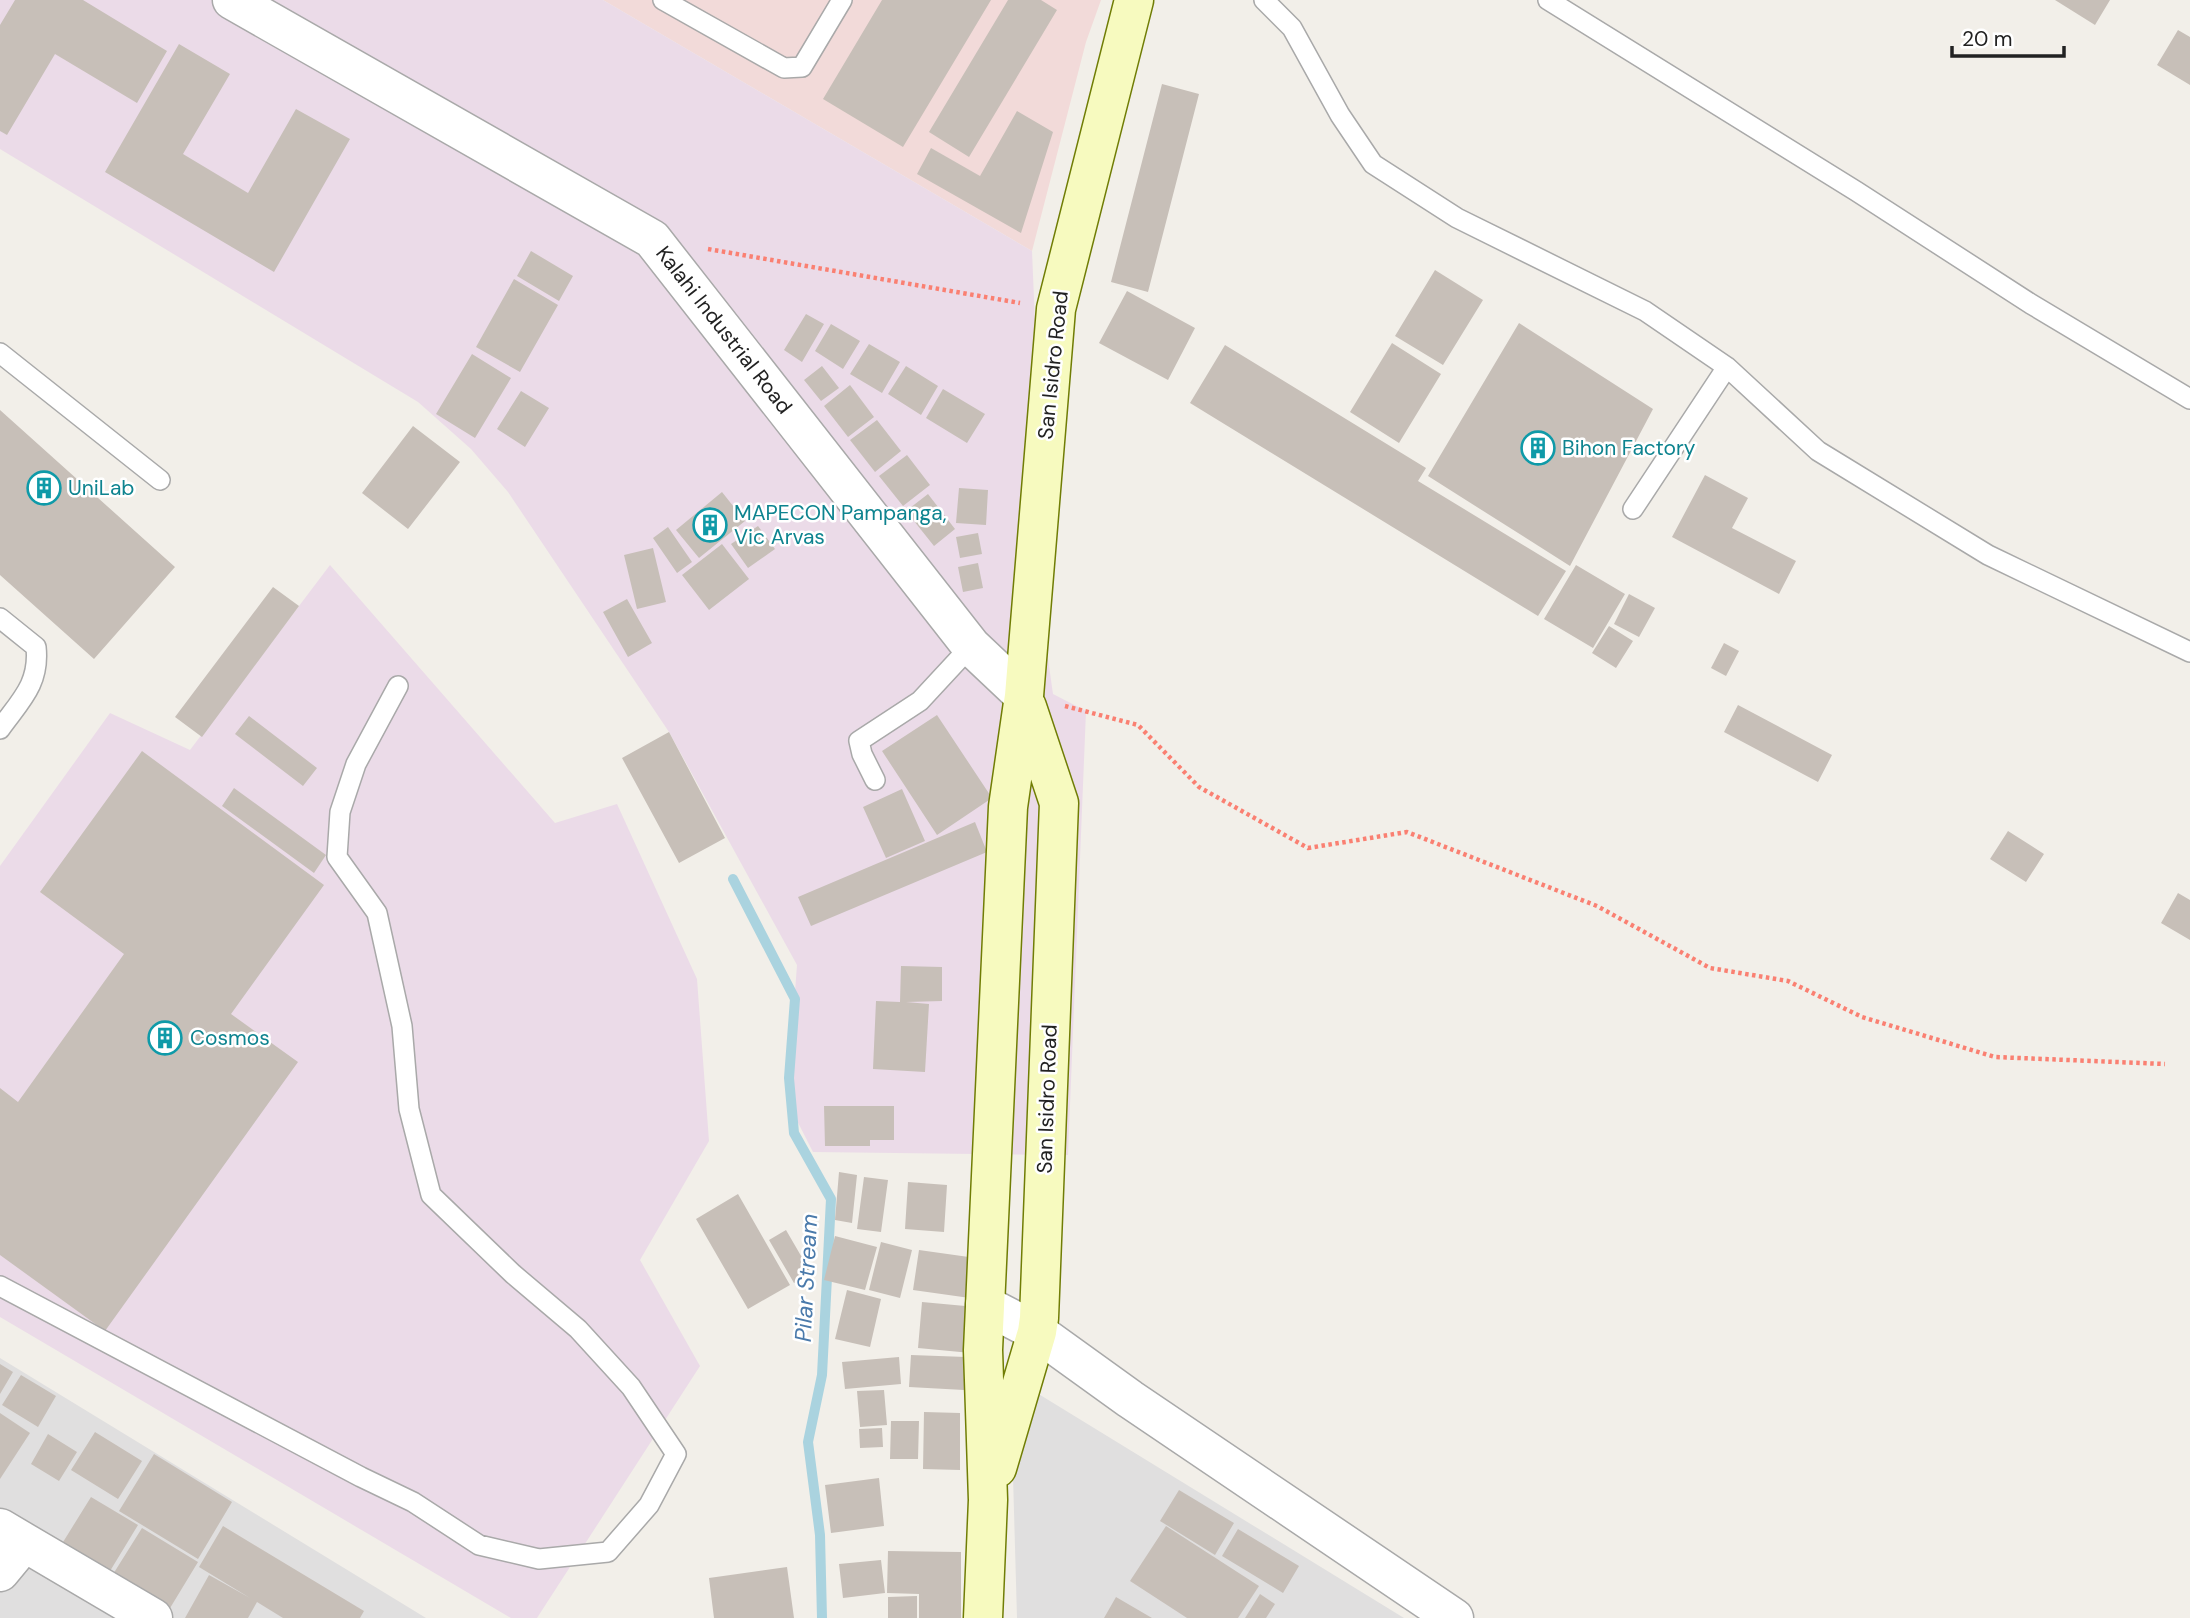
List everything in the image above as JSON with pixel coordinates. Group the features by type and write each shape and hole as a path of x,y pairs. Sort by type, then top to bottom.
{"main road":[{"name":"San Isidro Road","path":"983,1618 988,1500 983,1350 1008,807 1024,696 1056,309 1130,1"},
{"name":"San Isidro Road","path":"988,1500 1037,1332 1059,803 1024,696"}],"street":[{"name":"Kalahi Industrial Road","path":"232,0 652,239 971,646 1024,696"},
{"path":"985,1305 1037,1332 1130,1399 1454,1618"},
{"path":"8,1548 153,1618"}],"lane":[{"path":"663,0 784,68 802,67 842,0"},
{"path":"1264,0 1292,28 1340,115 1373,164 1457,218 1645,311 1727,367 1818,451 1987,555 2190,652"},
{"path":"1548,0 1856,191 2031,304 2190,399"},
{"path":"0,353 160,480"},
{"path":"1633,509 1727,367"},
{"path":"0,618 36,647 38,663 35,680 0,729"},
{"path":"875,780 862,754 859,741 920,701 971,646"},
{"path":"0,1286 413,1502 479,1545 539,1559 608,1552 649,1505 676,1454 631,1387 578,1329 513,1275 431,1195 409,1109 402,1026 377,913 337,857 340,812 356,764 398,685"}],"path":[{"path":"652,239 1056,309"},
{"path":"1024,696 1138,725 1199,787 1308,848 1407,831 1597,906 1710,968 1788,981 1862,1017 1995,1057 2165,1063"}],"shaded area":[{"path":"0,0 603,0 1032,251 1038,396 1035,567 1053,694 1086,711 1068,1155 813,1152 787,1101 797,965 669,732 508,492 471,449 418,402 0,149"},
{"path":"603,0 1101,0 1086,42 1032,251"},
{"path":"330,565 555,823 617,804 697,979 709,1141 640,1260 700,1366 537,1618 511,1618 0,1317 0,866 110,713 190,750"},
{"path":"0,1358 426,1618 0,1618"},
{"path":"1019,1382 1404,1618 1017,1618 1011,1405"}],"building":[{"path":"15,0 83,0 167,51 137,103 55,54 7,135 0,131 0,25"},
{"path":"882,0 991,0 903,147 823,99"},
{"path":"1008,0 1041,0 1057,10 969,157 929,132"},
{"path":"2055,0 2110,0 2095,25"},
{"path":"2178,30 2190,37 2190,85 2157,65"},
{"path":"179,44 230,74 183,154 248,193 296,109 350,139 274,272 105,172"},
{"path":"1162,84 1199,94 1148,292 1111,282"},
{"path":"1017,111 1053,132 1021,233 917,174 931,148 980,176"},
{"path":"531,251 573,276 559,301 517,276"},
{"path":"1435,270 1483,300 1443,365 1395,336"},
{"path":"514,279 558,305 520,372 476,347"},
{"path":"1127,291 1195,328 1168,380 1099,343"},
{"path":"806,314 824,324 802,362 784,350"},
{"name":"Bihon Factory","path":"1519,323 1653,409 1570,566 1428,476"},
{"path":"831,324 860,341 843,369 815,351"},
{"path":"1392,343 1441,374 1399,443 1350,412"},
{"path":"869,344 900,362 882,393 850,374"},
{"path":"1225,345 1426,468 1418,481 1566,571 1538,616 1190,403"},
{"path":"472,354 511,378 475,438 436,414"},
{"path":"822,366 839,388 821,401 804,380"},
{"path":"906,366 938,386 921,415 888,394"},
{"path":"850,385 874,417 848,437 824,406"},
{"path":"943,389 985,414 967,443 926,418"},
{"path":"521,391 549,408 525,447 497,429"},
{"name":"UniLab","path":"0,410 175,567 94,659 0,575"},
{"path":"877,420 901,451 875,472 850,440"},
{"path":"413,426 460,462 408,529 362,493"},
{"path":"907,455 930,485 903,506 879,476"},
{"path":"1705,475 1748,498 1732,528 1796,561 1779,594 1672,537"},
{"path":"959,488 988,490 986,525 956,523"},
{"name":"MAPECON Pampanga, Vic Arvas","path":"722,492 745,521 699,558 676,530"},
{"path":"928,494 955,529 934,546 906,511"},
{"path":"758,526 775,549 748,568 731,544"},
{"path":"668,527 692,562 677,573 653,538"},
{"path":"978,533 982,554 960,558 956,537"},
{"path":"722,544 749,579 709,610 682,575"},
{"path":"653,548 666,602 637,609 624,555"},
{"path":"978,563 983,588 963,592 958,567"},
{"path":"1576,565 1625,594 1593,648 1544,619"},
{"path":"273,587 299,606 202,737 175,717"},
{"path":"1629,594 1655,608 1639,637 1614,624"},
{"path":"627,599 652,643 628,657 603,612"},
{"path":"1609,626 1633,641 1616,668 1592,653"},
{"path":"1724,643 1739,651 1726,676 1711,668"},
{"path":"1738,705 1832,755 1818,782 1724,732"},
{"path":"937,715 992,798 937,835 882,751"},
{"path":"249,716 317,768 303,786 235,734"},
{"path":"669,732 725,838 679,863 622,758"},
{"name":"Cosmos","path":"142,751 324,885 231,1014 298,1062 105,1331 0,1255 0,1088 18,1102 124,954 40,892"},
{"path":"234,788 326,855 314,873 222,806"},
{"path":"902,789 925,841 886,858 863,807"},
{"path":"975,822 987,852 811,926 798,897"},
{"path":"2008,831 2044,854 2026,882 1990,859"},
{"path":"2178,893 2190,900 2190,940 2161,923"},
{"path":"901,966 942,967 942,1001 906,1002 929,1004 925,1072 873,1069 876,1001 900,1002"},
{"path":"824,1106 894,1106 894,1140 870,1140 870,1146 825,1146"},
{"path":"839,1172 857,1175 852,1223 835,1220"},
{"path":"864,1177 888,1180 881,1232 857,1229"},
{"path":"908,1182 947,1185 944,1232 905,1229"},
{"path":"738,1194 790,1285 748,1309 696,1219"},
{"path":"786,1230 811,1273 794,1283 769,1240"},
{"path":"835,1236 877,1247 865,1290 824,1280"},
{"path":"881,1242 912,1250 900,1298 869,1290"},
{"path":"919,1250 983,1259 977,1299 913,1290"},
{"path":"847,1290 881,1299 870,1347 835,1339"},
{"path":"922,1302 976,1307 971,1353 918,1348"},
{"path":"911,1355 966,1357 964,1390 909,1387"},
{"path":"899,1357 901,1384 845,1389 842,1362"},
{"path":"0,1364 13,1372 0,1394"},
{"path":"21,1375 56,1396 38,1427 2,1405"},
{"path":"884,1390 887,1425 860,1427 857,1391"},
{"path":"924,1412 960,1413 960,1470 923,1469"},
{"path":"0,1413 30,1433 0,1479"},
{"path":"891,1421 919,1421 918,1459 890,1459"},
{"path":"882,1428 883,1447 860,1448 859,1429"},
{"path":"95,1432 142,1461 118,1499 71,1470"},
{"path":"48,1434 77,1452 59,1481 31,1464"},
{"path":"154,1454 232,1502 198,1559 119,1511"},
{"path":"879,1478 884,1526 831,1533 825,1485"},
{"path":"1179,1490 1234,1523 1215,1555 1160,1521"},
{"path":"91,1497 138,1525 107,1576 55,1555"},
{"path":"223,1526 364,1611 360,1618 283,1618 257,1602 248,1618 185,1618 209,1575 250,1598 199,1567"},
{"path":"1166,1526 1259,1586 1238,1618 1187,1618 1130,1581"},
{"path":"142,1528 198,1562 164,1618 105,1587"},
{"path":"1238,1529 1299,1566 1283,1593 1222,1556"},
{"path":"888,1551 961,1552 961,1618 919,1618 919,1594 887,1593"},
{"path":"881,1560 885,1593 843,1598 839,1564"},
{"path":"787,1567 794,1618 714,1618 709,1578"},
{"path":"1260,1594 1275,1604 1266,1618 1245,1618"},
{"path":"917,1596 917,1618 888,1618 888,1597"},
{"path":"1116,1597 1152,1618 1104,1618"}],"waterway":[{"name":"Pilar Stream","path":"733,879 795,999 789,1078 794,1133 831,1199 822,1375 808,1442 820,1535 822,1618"}],"place":[{"name":"Bihon Factory","path":"1538,448"},
{"name":"UniLab","path":"44,488"},
{"name":"MAPECON Pampanga, Vic Arvas","path":"710,525"},
{"name":"Cosmos","path":"165,1038"}]}
